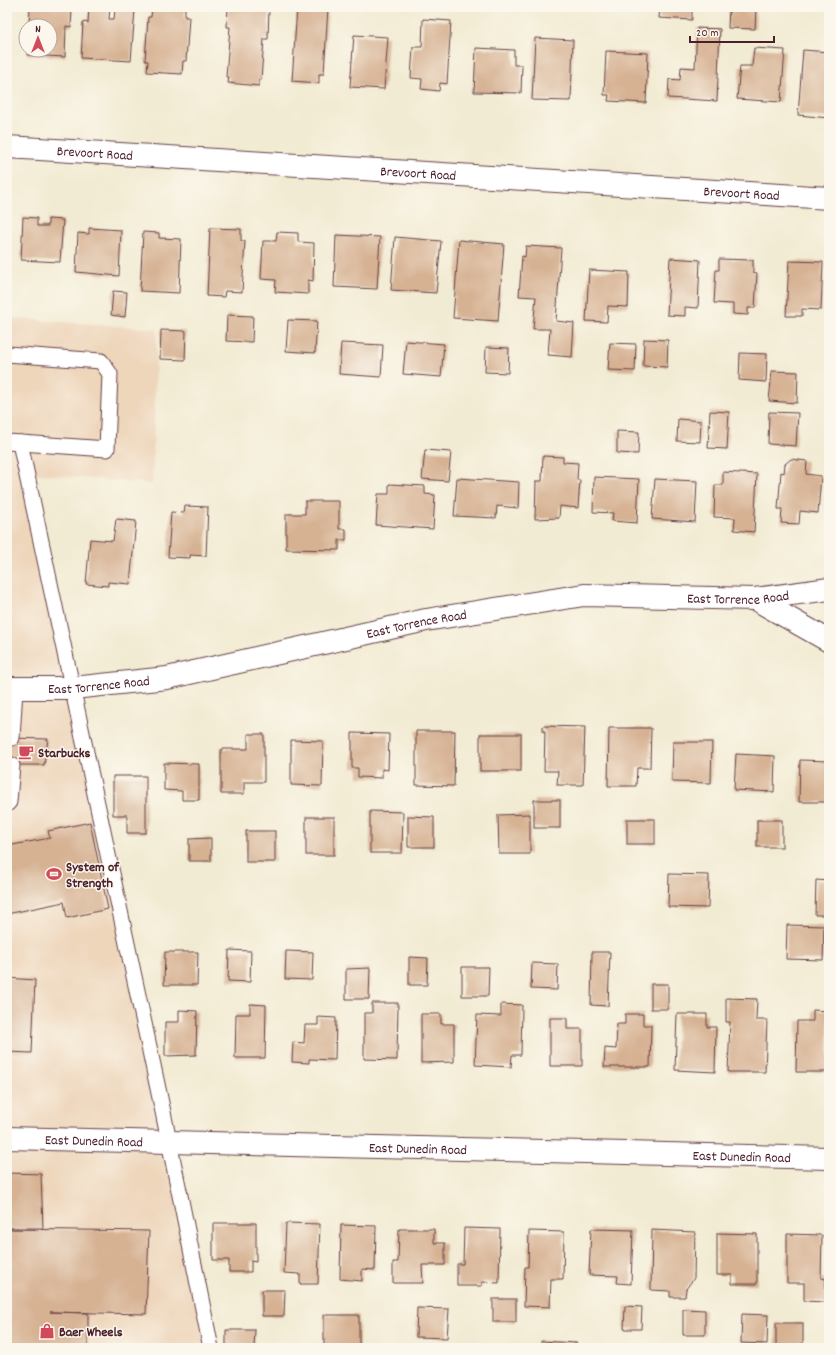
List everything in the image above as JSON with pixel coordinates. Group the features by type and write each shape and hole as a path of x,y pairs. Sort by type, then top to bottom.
{"street":[{"name":"Brevoort Road","path":"7,147 829,198"},
{"name":"East Torrence Road","path":"11,688 73,688 167,678 426,620 584,595 755,598 829,589"},
{"path":"755,598 829,641"},
{"name":"East Dunedin Road","path":"7,1138 829,1158"}],"lane":[{"path":"7,354 101,361 110,374 107,448 14,442 73,688 211,1348"},
{"path":"11,688 12,738"},
{"path":"7,804 9,802 12,765"}],"shaded area":[{"path":"7,318 157,329 152,484 30,473 216,1348 7,1348"}],"building":[{"path":"30,7 68,7 68,10 72,10 71,27 66,26 65,57 58,57 58,18 29,18"},
{"path":"89,7 110,7 109,19 114,19 115,9 135,10 131,61 81,58 83,22 88,23"},
{"path":"152,7 185,8 185,17 189,17 186,61 183,61 182,74 147,72 148,61 145,61 148,17 151,17"},
{"path":"228,7 269,8 268,39 264,39 261,80 259,80 259,86 228,83 229,77 226,77 230,27 227,27"},
{"path":"297,7 328,7 324,74 319,74 319,83 292,81"},
{"path":"597,7 626,7 625,11 597,9"},
{"path":"660,7 692,7 692,20 659,18"},
{"path":"729,7 756,7 755,29 728,28"},
{"path":"423,19 451,21 447,84 440,83 439,91 421,89 422,79 411,78 413,47 422,47"},
{"path":"697,28 720,29 717,101 668,98 669,79 680,80 681,67 695,68"},
{"path":"354,35 388,37 384,89 350,87"},
{"path":"535,38 573,40 571,101 532,100"},
{"path":"476,48 514,50 514,65 522,65 521,93 474,92"},
{"path":"754,48 785,50 781,102 737,99 740,66 752,66"},
{"path":"803,50 829,52 829,118 798,115"},
{"path":"606,51 648,53 646,103 608,101 609,95 604,95"},
{"path":"23,217 37,218 37,226 48,226 48,219 63,220 60,262 21,260"},
{"path":"89,228 121,230 119,276 76,272 78,233 89,234"},
{"path":"210,228 241,229 241,241 245,241 242,292 225,291 224,297 207,296"},
{"path":"143,232 159,233 159,238 181,239 179,293 140,291"},
{"path":"277,232 298,233 298,242 314,243 313,281 308,280 308,294 275,292 276,280 261,279 263,241 276,241"},
{"path":"336,235 380,237 377,289 334,287"},
{"path":"395,237 441,241 436,293 391,290"},
{"path":"459,240 504,244 498,321 453,318"},
{"path":"526,246 561,248 556,321 574,323 572,357 548,355 550,329 533,329 536,297 519,296 522,256 525,257"},
{"path":"670,258 700,260 698,308 685,307 685,316 667,315"},
{"path":"719,259 753,260 753,272 757,273 755,308 748,308 748,315 733,314 733,304 714,303 716,270 719,270"},
{"path":"789,261 823,262 821,310 802,309 802,316 786,316"},
{"path":"589,270 629,272 628,307 608,306 607,322 586,321"},
{"path":"113,291 127,292 125,317 111,315"},
{"path":"227,315 253,316 252,342 226,341"},
{"path":"288,320 317,321 315,353 286,351"},
{"path":"161,330 186,331 185,360 160,359"},
{"path":"644,339 668,340 667,367 643,366"},
{"path":"406,341 444,344 441,377 403,374"},
{"path":"341,343 383,345 381,377 339,374"},
{"path":"610,343 636,344 635,371 608,370"},
{"path":"486,347 509,348 508,373 485,372"},
{"path":"740,353 767,354 766,382 739,380"},
{"path":"772,371 798,372 797,403 769,401"},
{"path":"710,411 729,412 727,449 708,448"},
{"path":"769,412 798,413 796,446 768,444"},
{"path":"678,419 701,421 700,442 677,441"},
{"path":"617,431 639,432 638,454 617,453"},
{"path":"425,450 451,452 448,481 422,479"},
{"path":"543,456 563,457 563,462 578,463 577,480 580,480 578,508 560,506 559,518 535,519 536,481 542,481"},
{"path":"791,459 807,461 806,474 821,476 818,513 800,511 799,524 781,523 782,509 778,509 781,472 784,473 785,464"},
{"path":"723,472 757,474 754,532 734,530 735,518 714,517 715,485 723,485"},
{"path":"594,477 639,479 637,523 612,521 613,513 593,512"},
{"path":"457,478 519,482 518,508 497,506 496,518 454,516"},
{"path":"655,479 697,481 695,522 652,519"},
{"path":"389,484 425,486 425,494 435,495 433,529 376,525 378,494 389,494"},
{"path":"305,501 339,501 339,529 346,529 346,540 339,540 339,550 286,549 286,514 305,514"},
{"path":"185,506 208,507 206,556 190,555 190,558 168,557 171,512 184,513"},
{"path":"116,519 136,521 130,584 108,582 108,586 86,584 90,539 113,541"},
{"path":"543,726 585,727 583,785 557,785 558,771 544,771 545,731 543,732"},
{"path":"609,728 651,728 650,768 637,768 636,786 608,786"},
{"path":"416,731 455,731 454,786 416,785"},
{"path":"352,733 389,734 388,770 382,769 382,778 358,777 358,768 352,768"},
{"path":"248,734 264,734 264,782 244,782 244,794 221,794 221,749 248,749"},
{"path":"480,734 521,734 521,771 480,771"},
{"name":"Starbucks","path":"7,738 48,739 44,765 7,765"},
{"path":"291,740 323,741 322,786 291,785"},
{"path":"673,742 712,742 711,783 672,782"},
{"path":"736,754 775,756 774,792 734,790"},
{"path":"800,760 829,761 829,802 799,802"},
{"path":"164,763 199,764 199,800 182,800 182,791 164,790"},
{"path":"113,776 146,776 146,833 127,833 127,815 113,815"},
{"path":"534,800 560,800 560,828 534,828"},
{"path":"370,811 403,812 402,853 370,853"},
{"path":"530,814 530,854 499,854 498,815"},
{"path":"408,816 434,817 434,847 408,847"},
{"path":"306,817 334,817 334,855 306,855"},
{"path":"627,819 655,819 655,844 627,844"},
{"path":"757,820 782,820 782,847 757,847"},
{"name":"System of Strength","path":"90,822 108,909 67,918 64,902 7,914 7,846 50,838 48,831"},
{"path":"246,831 275,831 275,862 246,862"},
{"path":"211,838 211,861 189,861 189,839"},
{"path":"669,874 709,875 708,908 668,907"},
{"path":"816,880 829,881 829,915 815,915"},
{"path":"787,925 824,926 823,960 786,959"},
{"path":"229,950 251,951 250,982 228,981"},
{"path":"286,951 313,952 312,980 285,979"},
{"path":"165,952 198,952 197,985 164,985"},
{"path":"592,952 610,952 608,1006 591,1005"},
{"path":"409,957 428,958 427,985 409,985"},
{"path":"532,963 558,964 557,990 531,989"},
{"path":"462,967 489,967 488,996 462,996"},
{"path":"370,968 369,999 346,999 346,969"},
{"path":"7,978 35,980 32,1053 7,1052"},
{"path":"651,984 668,984 668,1009 651,1009"},
{"path":"726,998 757,999 756,1020 767,1020 765,1072 728,1072 730,1022 726,1022"},
{"path":"372,1003 398,1003 397,1060 364,1059 364,1013 372,1013"},
{"path":"250,1004 266,1005 265,1058 235,1058 236,1014 250,1014"},
{"path":"501,1004 522,1005 521,1055 512,1055 511,1067 475,1065 477,1015 501,1016"},
{"path":"179,1010 197,1011 196,1055 165,1056 165,1022 179,1022"},
{"path":"813,1010 828,1011 829,1072 796,1072 797,1021 813,1021"},
{"path":"421,1014 441,1014 441,1024 454,1024 454,1062 421,1063"},
{"path":"625,1014 643,1014 643,1025 651,1025 650,1067 604,1067 605,1048 616,1049 617,1024 625,1024"},
{"path":"677,1014 707,1014 707,1027 716,1027 715,1072 675,1070"},
{"path":"318,1017 336,1018 335,1060 309,1059 309,1063 292,1062 293,1042 304,1043 305,1025 318,1025"},
{"path":"550,1018 567,1018 567,1029 582,1029 582,1066 550,1066"},
{"path":"7,1173 41,1174 43,1228 7,1228"},
{"path":"213,1223 256,1223 256,1262 251,1261 251,1272 229,1272 229,1260 213,1260"},
{"path":"286,1223 320,1224 318,1284 300,1284 300,1274 284,1273"},
{"path":"341,1225 376,1226 375,1270 362,1269 362,1281 340,1279"},
{"path":"464,1228 500,1229 499,1283 482,1282 482,1286 457,1286 457,1264 463,1264"},
{"path":"7,1229 149,1231 146,1314 50,1312 88,1313 88,1348 7,1348"},
{"path":"399,1229 434,1229 434,1243 445,1243 445,1265 422,1265 423,1283 393,1283 393,1262 398,1262"},
{"path":"591,1229 633,1230 631,1284 617,1283 618,1276 589,1275"},
{"path":"652,1230 695,1232 694,1278 686,1289 685,1297 670,1297 670,1291 651,1290"},
{"path":"529,1231 564,1232 563,1279 551,1279 550,1307 524,1306 525,1267 528,1267"},
{"path":"717,1233 757,1234 757,1284 732,1284 732,1275 717,1275"},
{"path":"787,1234 822,1235 821,1278 826,1279 825,1302 804,1301 804,1283 787,1283"},
{"path":"262,1290 285,1290 284,1316 262,1316"},
{"path":"493,1299 516,1299 516,1322 493,1322"},
{"path":"625,1306 642,1307 641,1329 624,1329"},
{"path":"417,1308 449,1309 447,1338 416,1337"},
{"path":"683,1309 705,1310 705,1335 683,1335"},
{"path":"742,1314 768,1315 767,1344 741,1343"},
{"path":"324,1315 359,1315 359,1348 324,1347"},
{"path":"776,1323 803,1323 803,1348 776,1348"},
{"path":"226,1330 255,1330 254,1348 226,1348"},
{"path":"541,1341 577,1343 577,1348 541,1348"}],"place":[{"name":"Starbucks","path":"26,752"},
{"name":"System of Strength","path":"54,874"},
{"name":"Baer Wheels","path":"47,1331"}]}
